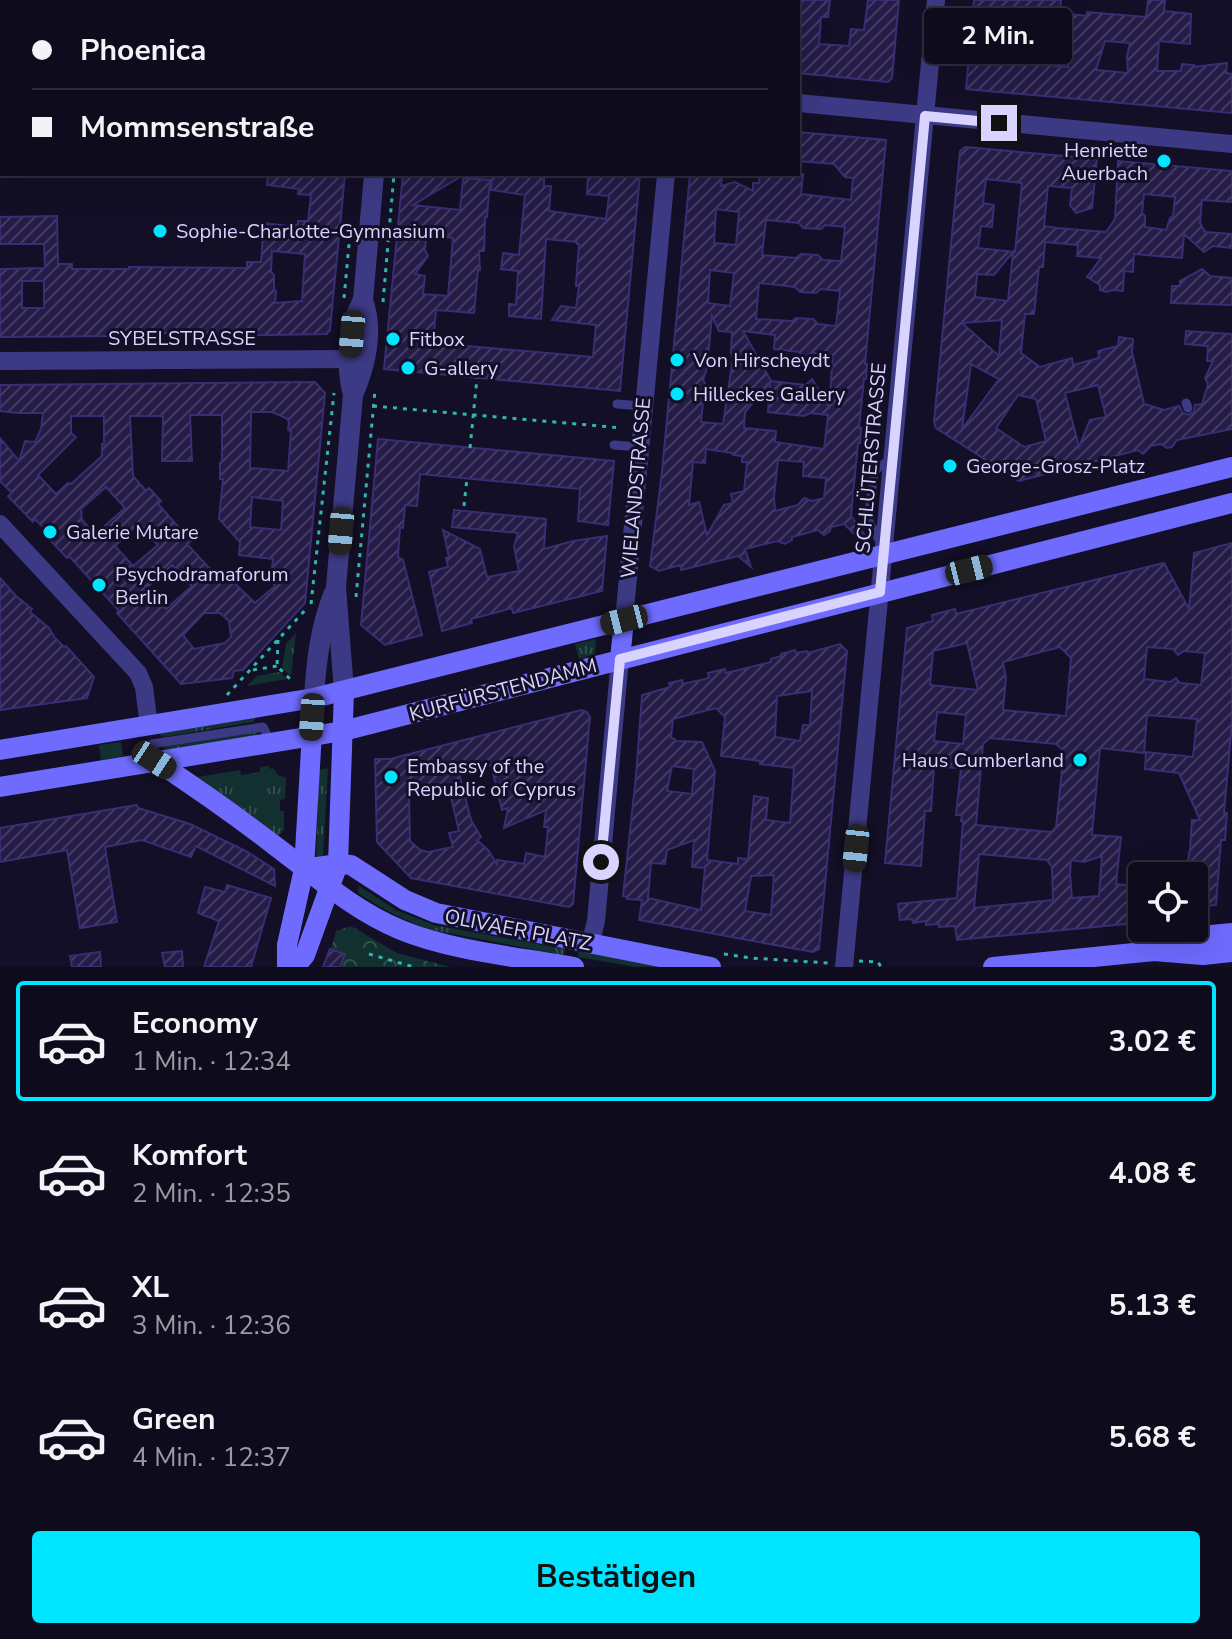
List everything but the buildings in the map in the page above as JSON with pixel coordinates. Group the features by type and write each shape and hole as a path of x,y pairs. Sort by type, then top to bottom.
{"main road":[{"name":"KURFÜRSTENDAMM","path":"0,787 152,743 265,726 314,698 884,552 1232,467"},
{"name":"KURFÜRSTENDAMM","path":"0,750 152,743 265,726 311,736 343,731 1232,503"},
{"name":"WIELANDSTRASSE","path":"620,659 624,620"},
{"path":"295,967 305,955 338,864 344,691"},
{"path":"287,967 287,945 304,869 314,698"},
{"name":"OLIVAER PLATZ","path":"152,743 330,889 399,929 462,947 574,967"},
{"name":"OLIVAER PLATZ","path":"338,864 351,865 405,900 436,913 711,967"},
{"path":"304,869 338,864"},
{"path":"993,967 1154,951 1203,955 1229,951"}],"street":[{"name":"SCHLÜTERSTRASSE","path":"844,967 936,0"},
{"path":"800,103 1232,144"},
{"path":"344,691 336,587 344,392 363,370 357,359 369,323 363,303 374,176"},
{"name":"WIELANDSTRASSE","path":"624,620 666,176"},
{"name":"SYBELSTRASSE","path":"0,361 357,359"},
{"path":"0,524 138,673 144,687 152,743"},
{"path":"314,698 325,614 336,587"},
{"name":"WIELANDSTRASSE","path":"590,945 596,921 620,659"}],"lane":[{"path":"617,404 643,406"},
{"path":"614,445 639,447"}],"path":[{"path":"363,303 394,176"},
{"path":"350,232 363,303"},
{"path":"470,448 477,378"},
{"path":"354,611 374,391"},
{"path":"309,617 344,392"},
{"path":"373,406 622,428"},
{"path":"464,506 467,478"},
{"path":"227,695 308,607"},
{"path":"278,640 277,666 292,681"},
{"path":"250,670 277,666"},
{"path":"369,954 414,967"}],"green space":[{"path":"296,633 291,676 282,668 286,644"},
{"path":"596,639 595,654 579,659 575,644"},
{"path":"279,672 287,679 247,686 257,676"},
{"path":"257,717 253,722 164,737 160,735 161,733"},
{"path":"255,732 260,735 165,752 162,750 165,747"},
{"path":"121,742 123,756 101,760 99,745"},
{"path":"269,766 269,769 273,768 278,775 286,778 285,799 280,800 280,811 284,811 284,830 278,836 197,777 240,770 241,775 260,772 260,767"},
{"path":"328,768 323,858 316,859 319,770"},
{"path":"359,886 396,910 434,925 565,949 564,955 432,930 376,904 358,893"},
{"path":"351,926 397,953 450,967 340,967 345,954 331,949 336,931"},
{"path":"579,951 668,967 637,967 578,957"}],"place":[{"name":"Henriette Auerbach","path":"1164,161"},
{"name":"Sophie-Charlotte-Gymnasium","path":"160,231"},
{"name":"Fitbox","path":"393,339"},
{"name":"Von Hirscheydt","path":"677,360"},
{"name":"G-allery","path":"408,368"},
{"name":"Hilleckes Gallery","path":"677,394"},
{"name":"George-Grosz-Platz","path":"950,466"},
{"name":"Galerie Mutare","path":"50,532"},
{"name":"Psychodramaforum Berlin","path":"99,585"},
{"name":"Haus Cumberland","path":"1080,760"},
{"name":"Embassy of the Republic of Cyprus","path":"391,777"}],"route":[{"path":"601,862 620,659 880,592 925,116 999,123"}]}
